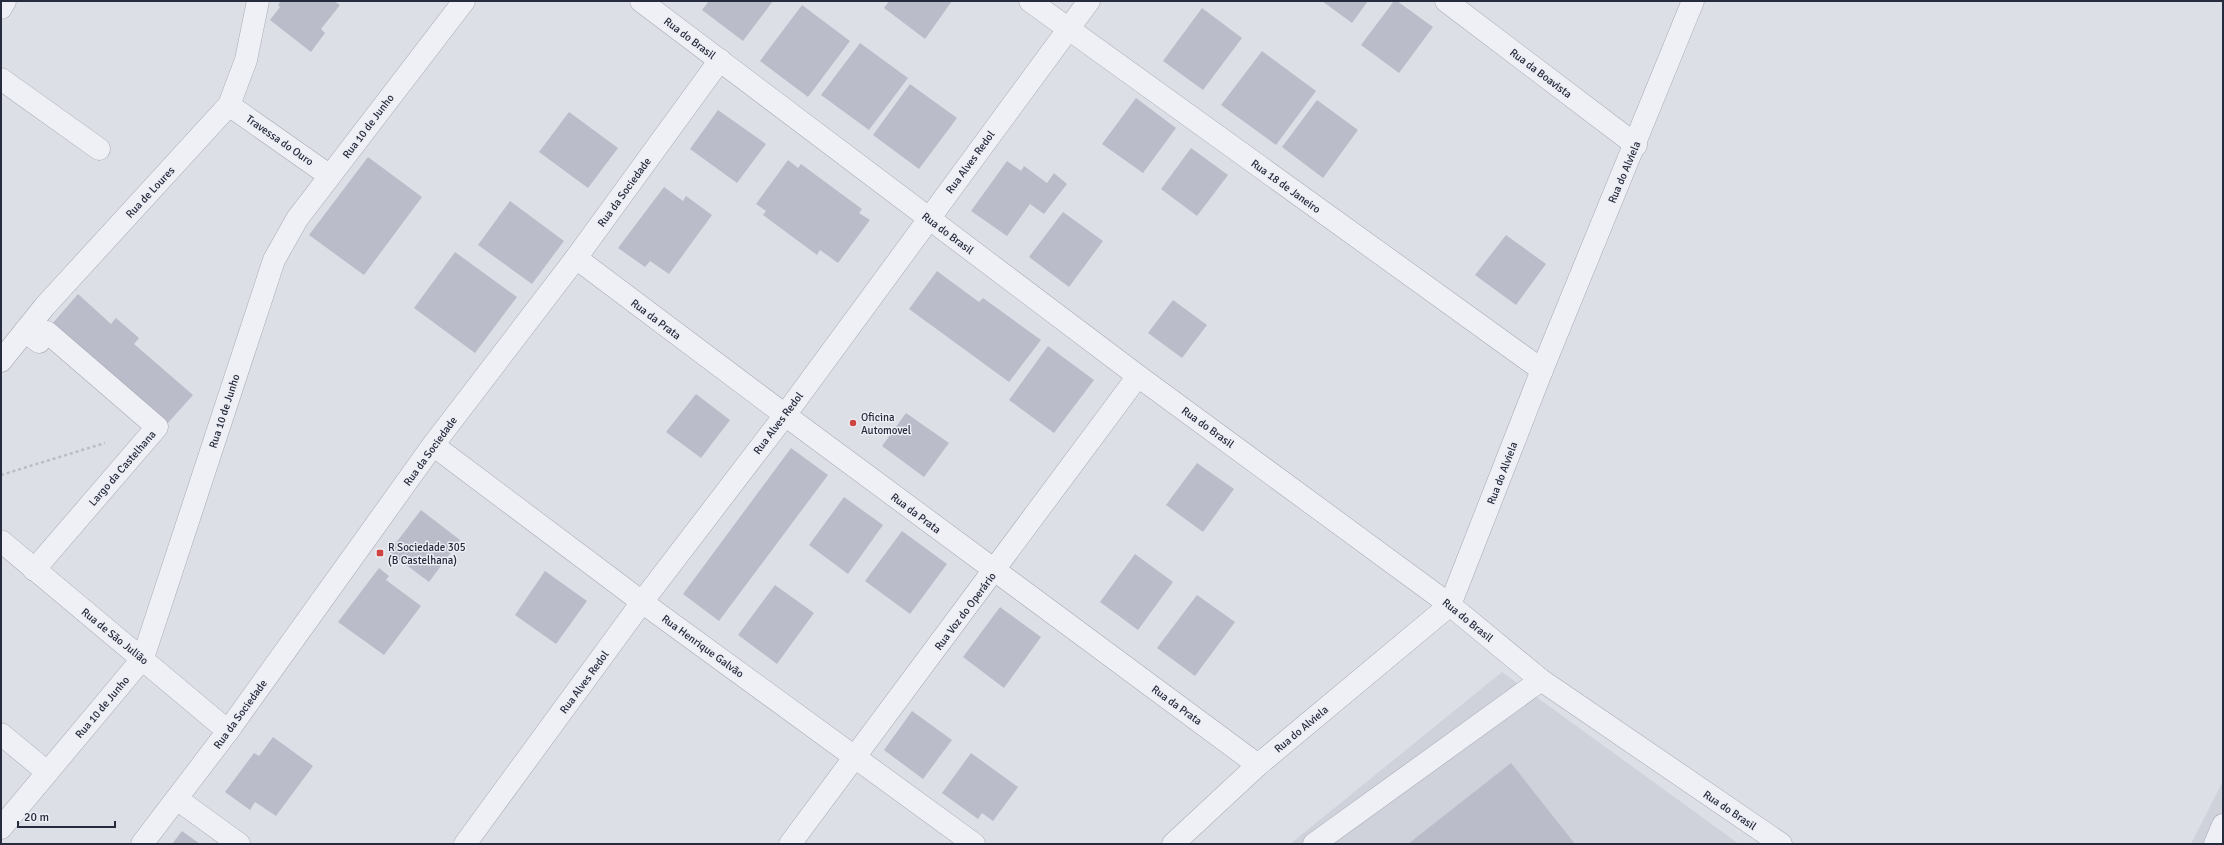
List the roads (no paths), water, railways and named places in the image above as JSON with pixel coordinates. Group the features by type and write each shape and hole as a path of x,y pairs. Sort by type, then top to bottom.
{"street":[{"path":"1,8 5,1"},
{"name":"Rua de Loures","path":"1,361 45,306 229,105 246,60 258,1"},
{"name":"Rua 10 de Junho","path":"1,828 143,658 274,260 297,219 464,1"},
{"name":"Rua do Brasil","path":"641,1 1138,376 1450,605 1541,680 1780,844"},
{"name":"Rua 18 de Janeiro","path":"1030,1 1542,370"},
{"name":"Rua Alves Redol","path":"465,844 642,602 784,415 1089,1"},
{"name":"Rua da Boavista","path":"1446,1 1636,145"},
{"name":"Rua do Alviela","path":"1173,844 1258,765 1450,605 1542,370 1636,145 1693,1"},
{"name":"Rua da Sociedade","path":"142,844 228,731 433,445 576,258 720,60"},
{"path":"1,78 99,149"},
{"name":"Travessa do Ouro","path":"229,105 330,176"},
{"name":"Rua da Prata","path":"576,258 784,415 1258,765"},
{"name":"Largo da Castelhana","path":"25,331 39,342 47,332 157,427 34,570"},
{"name":"Rua Voz do Operário","path":"790,844 995,571 1138,376"},
{"name":"Rua Henrique Galvão","path":"433,445 642,602 856,756 974,844"},
{"name":"Rua de São Julião","path":"1,541 34,570 143,658 228,731"},
{"path":"1314,844 1541,680"},
{"path":"1,734 47,772"},
{"path":"177,799 239,844"},
{"path":"2215,844 2223,825"}],"place":[{"name":"Oficina Automovel","path":"853,423"},
{"name":"R Sociedade 305 (B Castelhana)","path":"380,553"}]}
